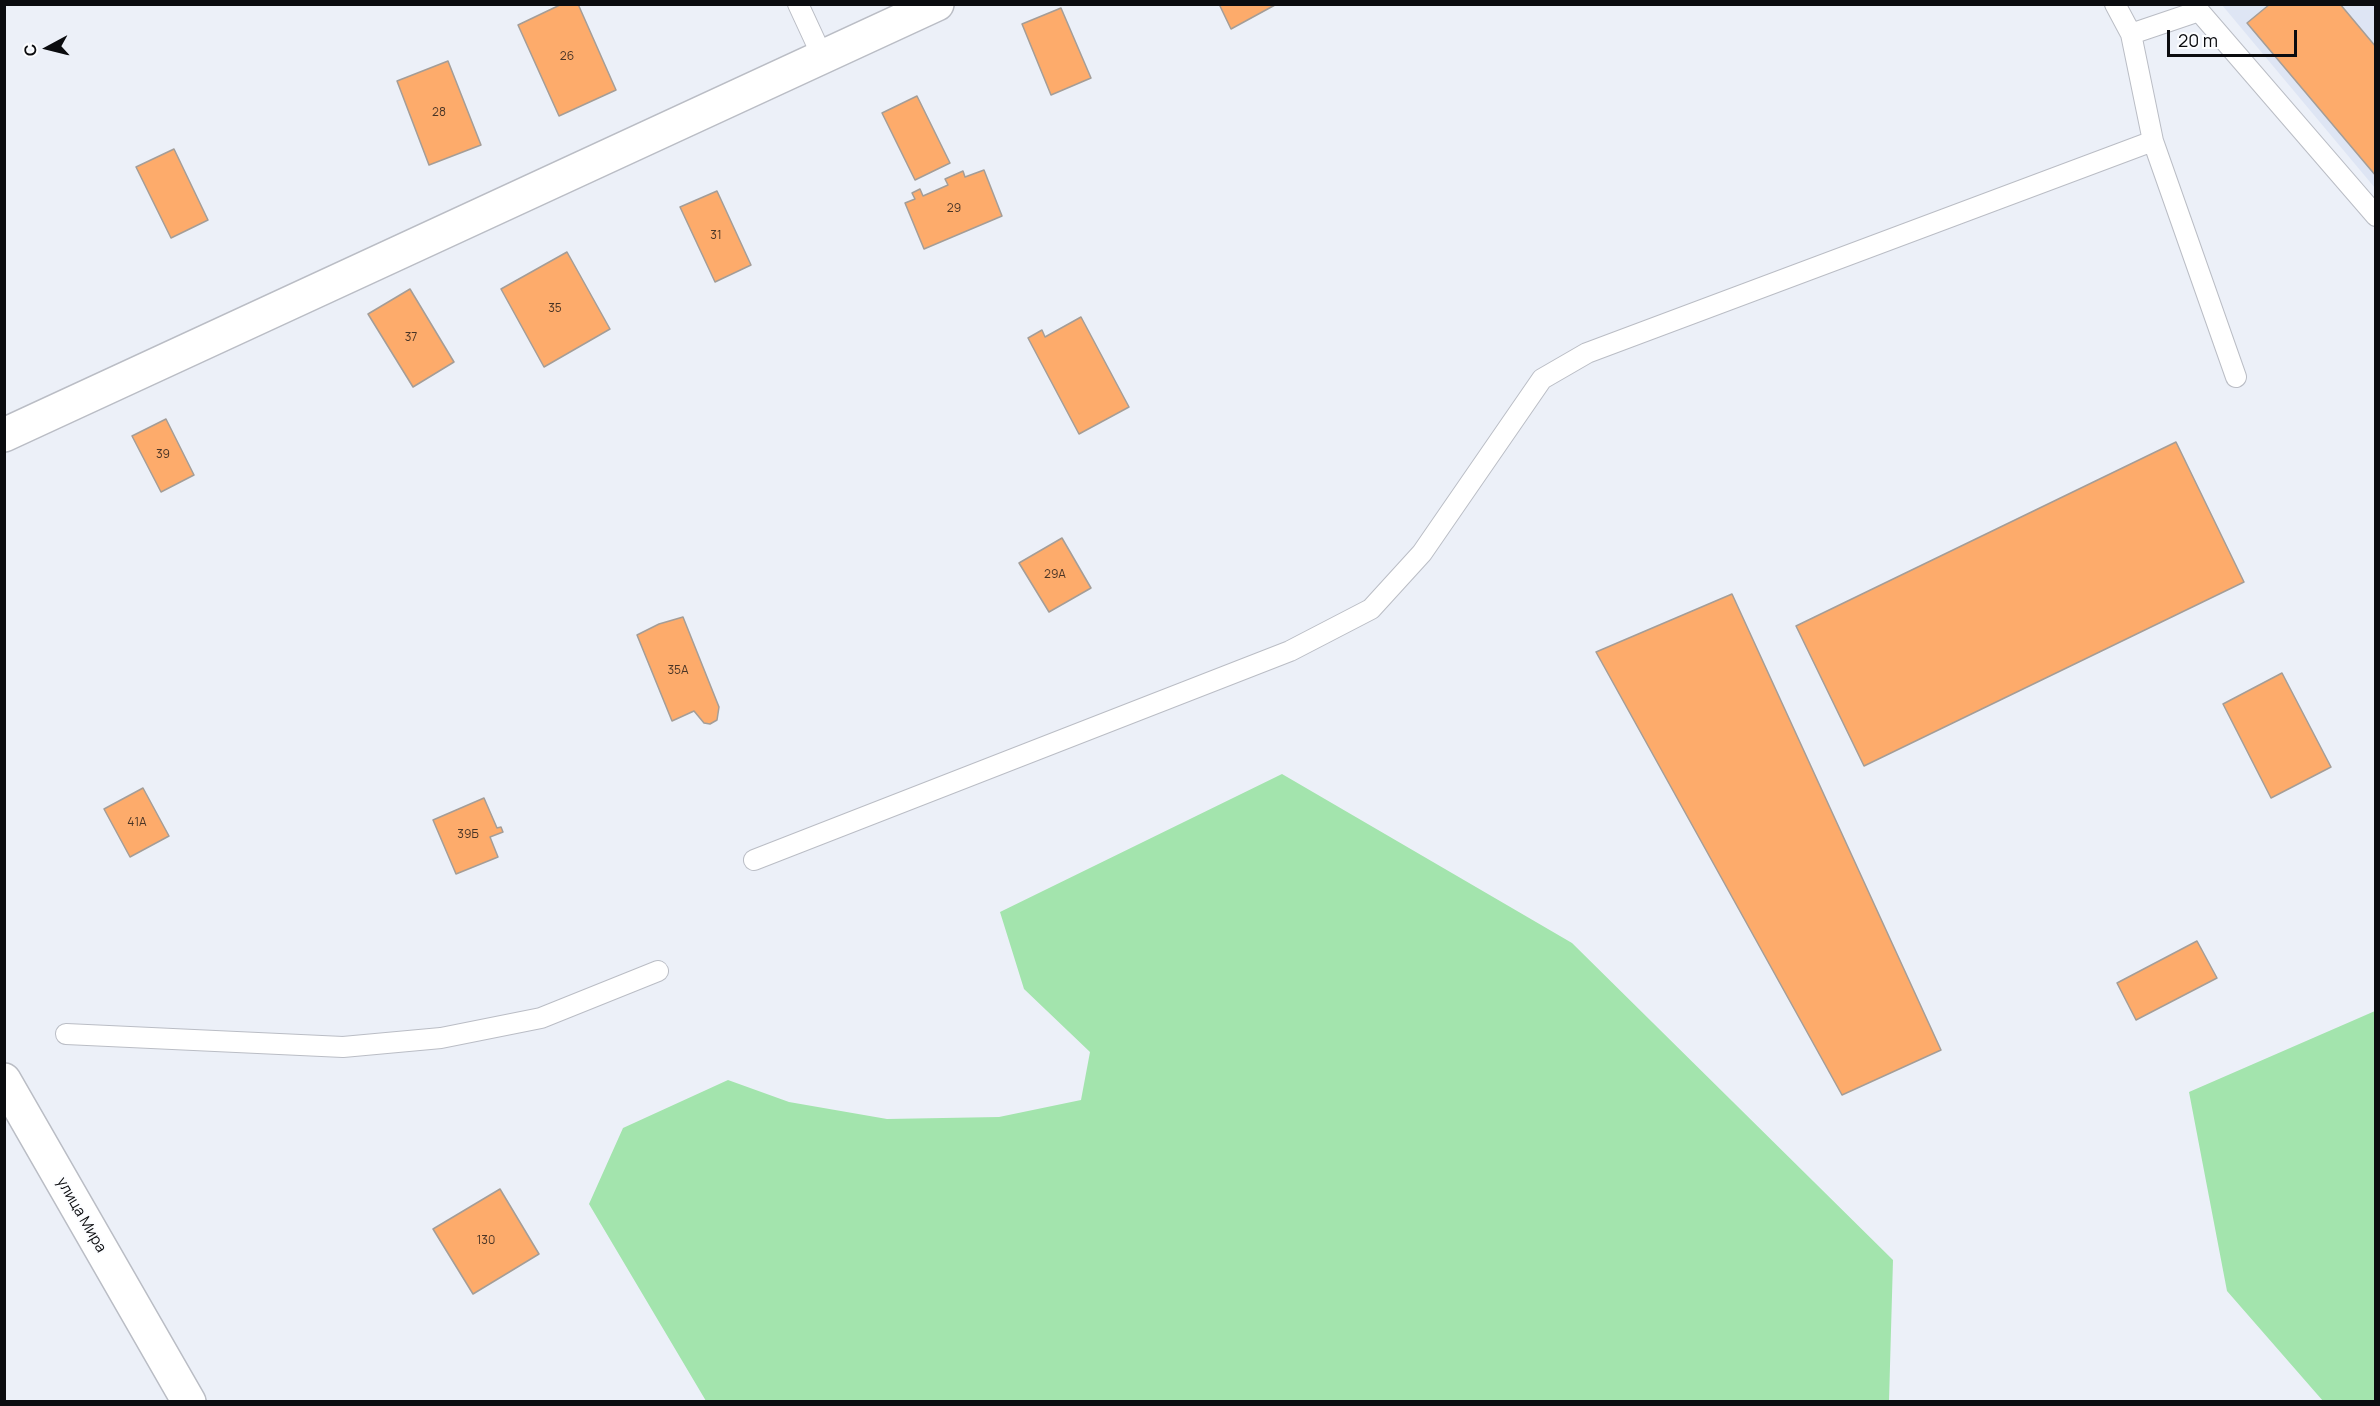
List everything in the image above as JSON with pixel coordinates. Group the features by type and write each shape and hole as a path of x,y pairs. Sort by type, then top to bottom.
{"street":[{"path":"4,435 938,4"},
{"name":"улица Мира","path":"4,1080 189,1401"}],"lane":[{"path":"798,4 823,58"},
{"path":"2115,4 2131,34 2152,141 2236,377"},
{"path":"2131,34 2199,11 2376,216"},
{"path":"754,860 1290,651 1371,609 1422,553 1542,379 1587,353 2152,141"},
{"path":"66,1034 343,1047 441,1038 541,1018 658,971"}],"shaded area":[{"path":"2222,5 2375,5 2375,188"}],"green space":[{"path":"1282,774 1572,943 1893,1260 1889,1401 706,1401 589,1204 623,1128 728,1080 789,1102 887,1119 999,1117 1081,1100 1090,1052 1024,989 1000,912"},
{"path":"2375,1011 2375,1401 2323,1401 2227,1291 2189,1092"}],"building":[{"path":"562,4 578,4 616,90 559,116 518,25"},
{"path":"1219,4 1274,4 1275,5 1231,29"},
{"path":"2270,4 2340,4 2376,47 2376,176 2247,23"},
{"path":"1061,8 1091,78 1051,95 1022,24"},
{"path":"448,61 481,145 429,165 397,81"},
{"path":"917,96 950,163 915,180 882,113"},
{"path":"174,149 208,220 171,238 136,167"},
{"path":"984,170 1002,216 924,249 905,203 915,199 912,193 920,189 923,196 948,185 945,179 963,171 965,177"},
{"path":"717,191 751,265 715,282 680,207"},
{"path":"567,252 610,329 544,367 501,289"},
{"path":"410,289 454,362 413,387 368,314"},
{"path":"1081,317 1129,407 1079,434 1028,338 1042,330 1045,337"},
{"path":"166,419 194,475 161,492 132,436"},
{"path":"2176,442 2244,582 1864,766 1796,626"},
{"path":"1062,538 1091,588 1049,612 1019,563"},
{"path":"1732,594 1941,1050 1842,1095 1596,652"},
{"path":"683,617 719,707 717,720 710,724 704,723 694,711 672,721 637,635 659,624"},
{"path":"2282,673 2331,767 2271,798 2223,704"},
{"path":"143,788 169,836 130,857 104,809"},
{"path":"484,798 497,828 501,827 503,832 490,837 498,857 456,874 433,820"},
{"path":"2197,941 2217,978 2136,1020 2117,983"},
{"path":"500,1189 539,1254 473,1294 433,1229"}]}
